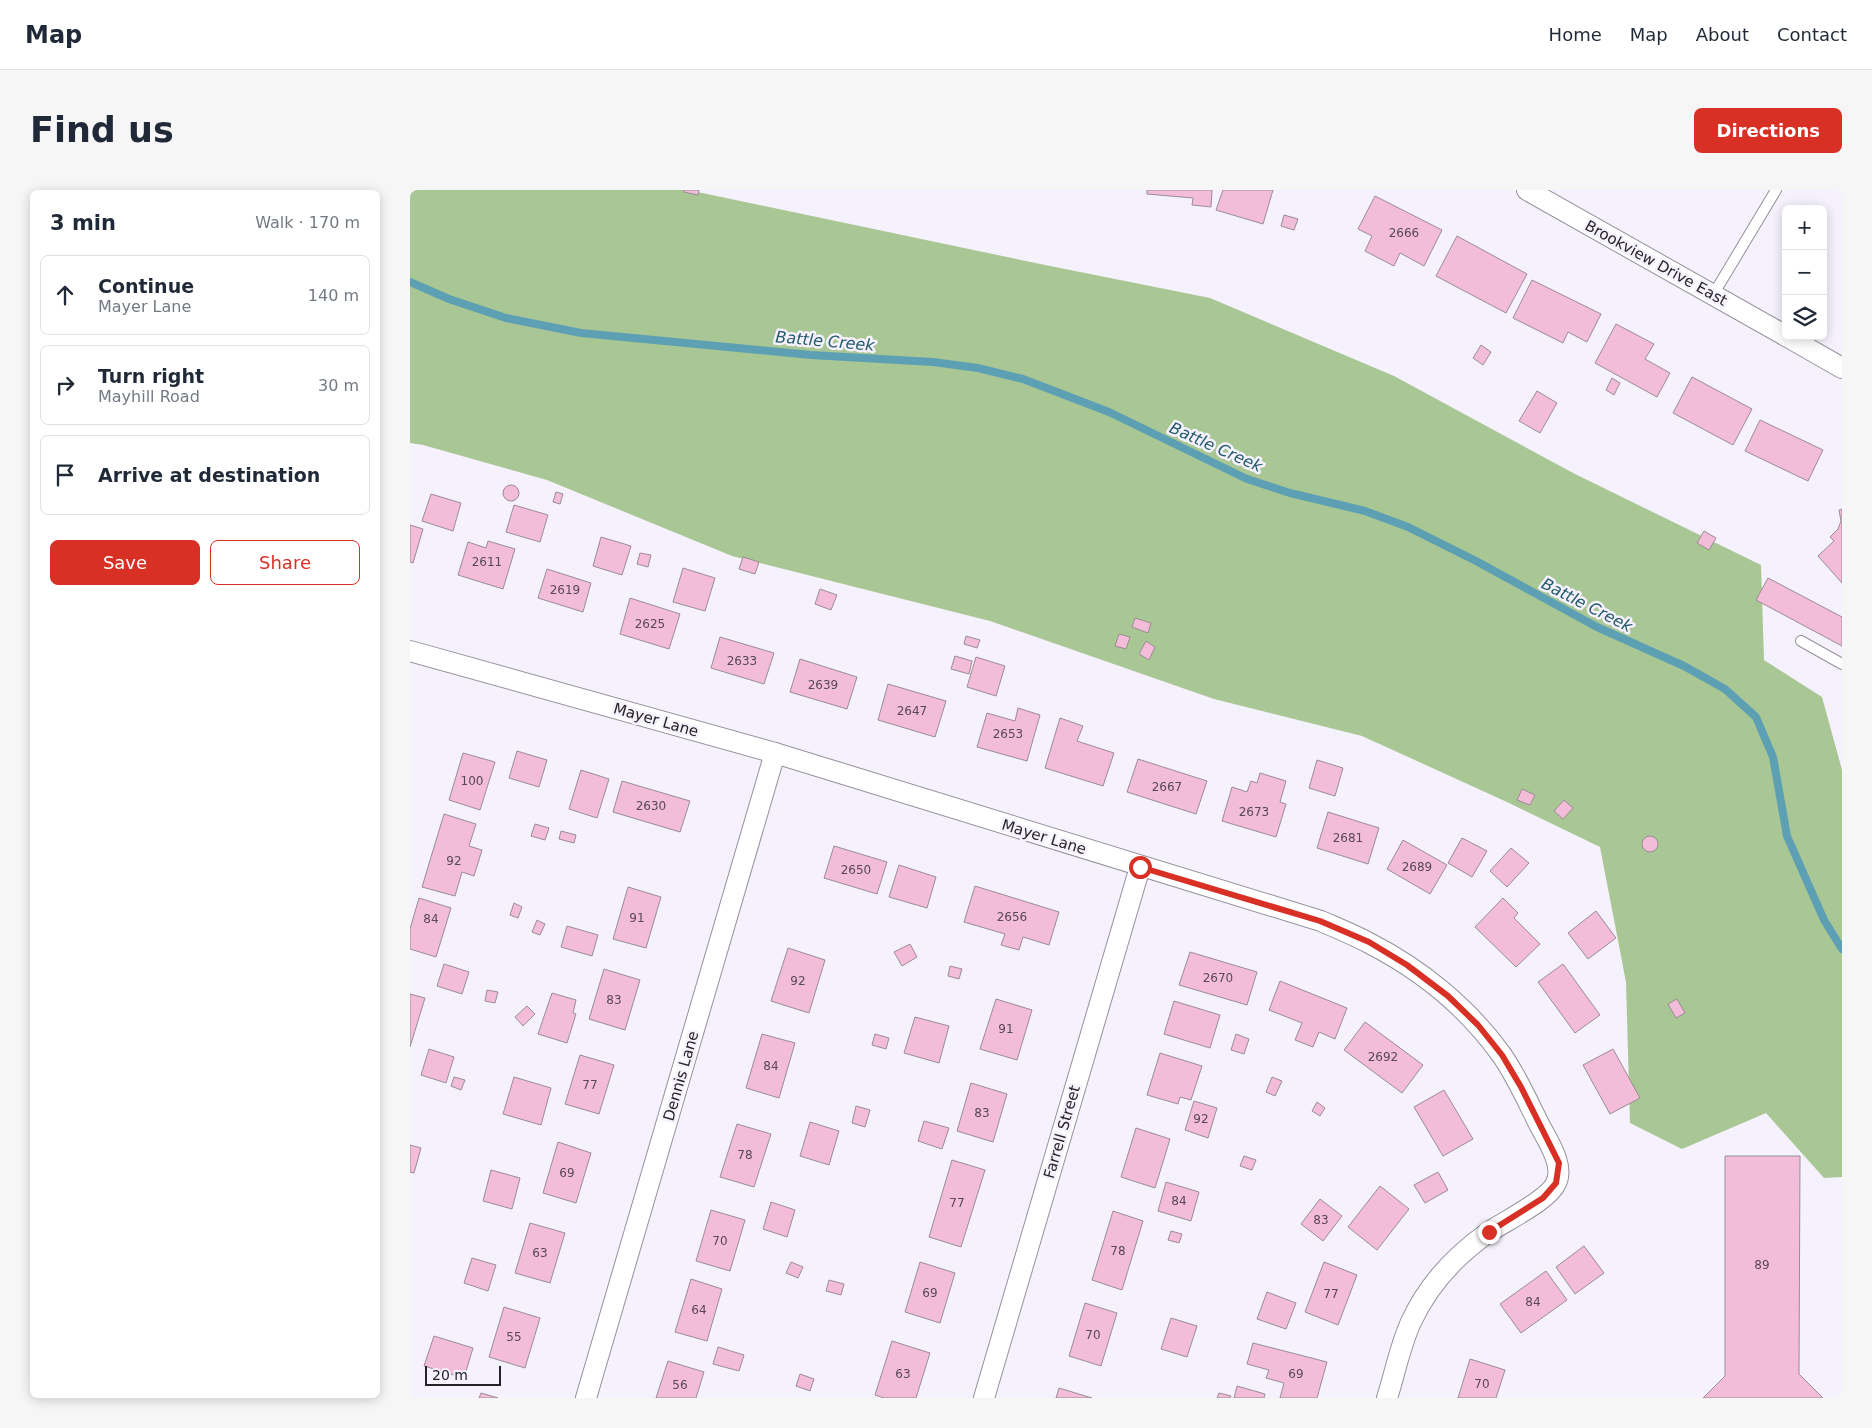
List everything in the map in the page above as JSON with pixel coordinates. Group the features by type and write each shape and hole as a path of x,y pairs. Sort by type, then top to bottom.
{"street":[{"name":"Brookview Drive East","path":"1527,190 1782,334"},
{"name":"Brookview Drive East","path":"1793,340 1842,368"},
{"name":"Mayer Lane","path":"410,651 775,753 1320,921 1369,942 1414,970 1448,996 1478,1025 1502,1055 1521,1087 1559,1163 1556,1183 1543,1198 1489,1232 1458,1256 1429,1290 1411,1323 1387,1398"},
{"name":"Dennis Lane","path":"586,1398 775,753"},
{"name":"Farrell Street","path":"984,1398 1140,867"}],"lane":[{"path":"1713,295 1776,190"},
{"path":"1801,641 1842,664"}],"green space":[{"path":"410,190 688,190 1210,298 1394,376 1575,474 1761,565 1764,660 1822,697 1842,770 1842,1177 1824,1178 1766,1113 1682,1149 1630,1123 1626,982 1600,847 1362,736 1214,699 990,621 732,556 547,480 410,443"}],"building":[{"path":"684,190 699,190 698,195 684,192"},
{"path":"1147,190 1212,190 1211,207 1192,205 1193,198 1147,194"},
{"path":"1223,190 1273,190 1263,224 1216,210"},
{"path":"1375,196 1442,230 1424,266 1400,253 1394,266 1365,251 1372,236 1358,229"},
{"path":"1284,215 1298,219 1294,230 1281,226"},
{"path":"1457,236 1527,274 1506,313 1436,276"},
{"path":"1532,280 1601,314 1587,342 1568,332 1563,343 1513,318"},
{"path":"1616,324 1654,344 1645,359 1670,373 1657,397 1595,363"},
{"path":"1481,345 1491,352 1483,365 1473,358"},
{"path":"1692,377 1752,409 1733,445 1673,413"},
{"path":"1612,378 1620,383 1614,395 1606,390"},
{"path":"1537,391 1557,403 1540,433 1519,421"},
{"path":"1760,420 1823,450 1808,481 1745,451"},
{"path":"511,485 517,487 519,493 517,499 511,501 505,499 503,493 505,487"},
{"path":"556,492 563,494 560,504 553,502"},
{"path":"431,494 461,503 453,531 422,521"},
{"path":"514,505 548,515 540,542 506,532"},
{"path":"1842,509 1842,583 1818,556 1834,541 1830,537 1838,529 1841,521 1839,510"},
{"path":"410,525 423,529 413,563 410,562"},
{"path":"1704,531 1716,538 1709,550 1697,543"},
{"path":"601,537 631,546 622,575 593,566"},
{"path":"488,541 515,549 503,589 458,575 468,542 486,548"},
{"path":"640,553 651,555 648,567 637,564"},
{"path":"743,557 759,562 755,574 739,569"},
{"path":"683,568 715,578 705,611 673,602"},
{"path":"547,569 591,583 583,612 538,598"},
{"path":"1768,578 1842,617 1842,646 1756,600"},
{"path":"820,589 837,595 831,610 815,604"},
{"path":"630,598 680,614 669,649 620,634"},
{"path":"1135,618 1151,623 1148,633 1132,627"},
{"path":"1119,634 1130,637 1126,649 1115,646"},
{"path":"966,636 980,640 977,648 964,644"},
{"path":"720,637 774,653 764,684 711,668"},
{"path":"1146,641 1155,647 1149,660 1139,654"},
{"path":"955,656 972,661 969,674 951,669"},
{"path":"976,657 1005,666 996,696 967,687"},
{"path":"800,659 857,677 847,709 790,692"},
{"path":"888,684 946,701 935,737 878,720"},
{"path":"1018,708 1040,715 1027,761 977,747 987,713 1015,721"},
{"path":"1060,718 1083,726 1077,741 1114,753 1103,786 1045,768"},
{"path":"517,751 547,760 539,787 509,778"},
{"path":"463,753 495,762 480,810 449,800"},
{"path":"1138,759 1207,781 1196,814 1127,792"},
{"path":"1317,760 1343,768 1335,796 1309,788"},
{"path":"581,770 609,779 597,818 569,809"},
{"path":"1260,773 1286,781 1280,802 1286,804 1276,837 1222,821 1232,787 1247,792 1251,781 1257,783"},
{"path":"622,781 690,801 680,832 613,812"},
{"path":"1522,789 1535,795 1530,805 1517,800"},
{"path":"1564,800 1573,808 1563,819 1554,811"},
{"path":"1328,812 1379,828 1368,864 1317,848"},
{"path":"444,814 476,824 469,846 482,850 474,876 462,872 455,896 422,887"},
{"path":"535,824 549,828 545,840 531,836"},
{"path":"561,831 576,835 574,843 559,839"},
{"path":"1650,836 1656,838 1658,844 1656,850 1650,852 1644,850 1642,844 1644,838"},
{"path":"1462,838 1487,851 1472,877 1448,863"},
{"path":"1403,840 1447,865 1430,894 1387,869"},
{"path":"834,846 887,862 877,894 824,878"},
{"path":"1511,848 1529,863 1507,887 1490,871"},
{"path":"899,865 936,877 927,908 889,897"},
{"path":"975,886 1059,912 1049,945 1023,937 1019,950 1001,945 1005,934 964,922"},
{"path":"628,887 661,897 646,948 613,939"},
{"path":"419,898 451,908 436,957 410,949 410,929"},
{"path":"1503,898 1518,913 1514,918 1540,944 1516,967 1475,927"},
{"path":"514,903 522,907 518,918 510,915"},
{"path":"1596,911 1616,938 1588,959 1568,933"},
{"path":"537,920 545,924 540,935 532,932"},
{"path":"567,926 598,935 592,956 561,947"},
{"path":"910,944 917,957 902,966 894,952"},
{"path":"788,948 825,960 809,1013 771,1001"},
{"path":"1190,952 1257,972 1247,1005 1179,985"},
{"path":"444,964 469,972 462,994 437,986"},
{"path":"1563,964 1600,1015 1575,1033 1538,982"},
{"path":"950,966 962,969 959,979 948,976"},
{"path":"604,969 640,980 625,1030 589,1019"},
{"path":"1280,981 1347,1008 1335,1039 1319,1032 1313,1047 1295,1040 1302,1023 1269,1010"},
{"path":"487,990 498,992 495,1003 485,1001"},
{"path":"552,993 576,1000 573,1013 576,1014 567,1043 538,1034"},
{"path":"410,994 425,998 410,1047"},
{"path":"996,999 1032,1010 1017,1060 980,1049"},
{"path":"1677,999 1685,1013 1676,1018 1668,1004"},
{"path":"1174,1001 1220,1015 1210,1048 1164,1034"},
{"path":"527,1006 535,1014 523,1026 515,1017"},
{"path":"915,1017 949,1026 939,1063 904,1053"},
{"path":"1365,1022 1423,1065 1402,1093 1344,1050"},
{"path":"762,1034 795,1043 779,1098 746,1088"},
{"path":"875,1034 889,1038 886,1049 872,1045"},
{"path":"1236,1034 1249,1039 1244,1054 1231,1050"},
{"path":"429,1049 454,1057 446,1083 421,1075"},
{"path":"1613,1049 1640,1098 1610,1114 1583,1065"},
{"path":"1160,1053 1202,1066 1191,1100 1180,1097 1178,1104 1147,1095"},
{"path":"580,1055 614,1065 599,1114 565,1104"},
{"path":"454,1077 465,1080 461,1090 451,1086"},
{"path":"514,1077 551,1088 541,1125 503,1114"},
{"path":"1272,1077 1282,1081 1275,1096 1266,1092"},
{"path":"971,1083 1007,1094 993,1142 957,1131"},
{"path":"1444,1090 1473,1139 1443,1156 1414,1107"},
{"path":"1194,1101 1217,1108 1208,1138 1185,1130"},
{"path":"1317,1102 1325,1108 1320,1116 1312,1111"},
{"path":"856,1106 870,1110 865,1127 852,1123"},
{"path":"924,1121 949,1128 942,1149 918,1141"},
{"path":"810,1122 839,1131 829,1165 800,1156"},
{"path":"737,1124 771,1134 754,1187 720,1177"},
{"path":"1136,1128 1170,1139 1155,1188 1121,1177"},
{"path":"558,1142 591,1153 576,1203 543,1193"},
{"path":"410,1145 421,1148 414,1173 410,1172"},
{"path":"1244,1156 1256,1160 1252,1170 1240,1166"},
{"path":"1725,1156 1800,1156 1799,1374 1823,1398 1703,1398 1725,1376"},
{"path":"952,1160 985,1170 961,1247 929,1237"},
{"path":"491,1170 520,1178 512,1209 483,1201"},
{"path":"1438,1172 1448,1190 1425,1203 1414,1185"},
{"path":"1166,1182 1199,1192 1191,1221 1158,1211"},
{"path":"1380,1186 1409,1209 1377,1250 1348,1227"},
{"path":"1320,1199 1342,1216 1323,1241 1301,1224"},
{"path":"771,1202 795,1210 787,1237 763,1229"},
{"path":"711,1210 745,1220 730,1271 696,1261"},
{"path":"1113,1211 1143,1221 1122,1290 1092,1280"},
{"path":"530,1223 565,1233 550,1283 515,1273"},
{"path":"1171,1231 1182,1234 1179,1243 1168,1240"},
{"path":"1584,1246 1604,1273 1575,1294 1556,1267"},
{"path":"472,1258 496,1265 488,1291 464,1283"},
{"path":"791,1262 803,1267 798,1278 786,1273"},
{"path":"920,1262 955,1273 940,1323 905,1312"},
{"path":"1324,1262 1357,1275 1338,1325 1305,1312"},
{"path":"1546,1271 1567,1300 1521,1333 1500,1304"},
{"path":"691,1279 722,1289 707,1341 675,1332"},
{"path":"829,1280 844,1284 841,1295 826,1291"},
{"path":"1267,1292 1296,1303 1286,1329 1257,1319"},
{"path":"1085,1303 1117,1313 1101,1366 1069,1356"},
{"path":"504,1307 540,1318 525,1368 489,1357"},
{"path":"1171,1318 1197,1326 1187,1357 1161,1349"},
{"path":"434,1336 473,1348 464,1378 424,1366"},
{"path":"892,1341 930,1353 916,1398 884,1398 875,1395"},
{"path":"1253,1343 1327,1362 1317,1398 1280,1398 1284,1383 1266,1378 1269,1370 1247,1364"},
{"path":"718,1347 744,1355 739,1371 713,1364"},
{"path":"1470,1359 1505,1370 1496,1398 1458,1398"},
{"path":"668,1361 704,1372 696,1398 656,1398"},
{"path":"800,1374 814,1379 810,1391 796,1386"},
{"path":"1237,1386 1265,1394 1264,1398 1234,1398"},
{"path":"1059,1388 1092,1398 1056,1398"},
{"path":"481,1393 498,1398 479,1398"},
{"path":"1219,1393 1231,1396 1230,1398 1217,1398"}],"waterway":[{"name":"Battle Creek","path":"410,282 449,299 506,318 581,333 811,355 933,362 978,368 1023,379 1109,412 1247,479 1290,493 1365,511 1408,527 1476,561 1597,627 1684,666 1725,689 1756,717 1773,757 1787,836 1824,920 1842,949"}],"route":[{"path":"1140,867 1320,921 1369,942 1407,965 1448,996 1478,1025 1502,1055 1521,1087 1559,1163 1556,1183 1543,1198 1489,1232"}]}
